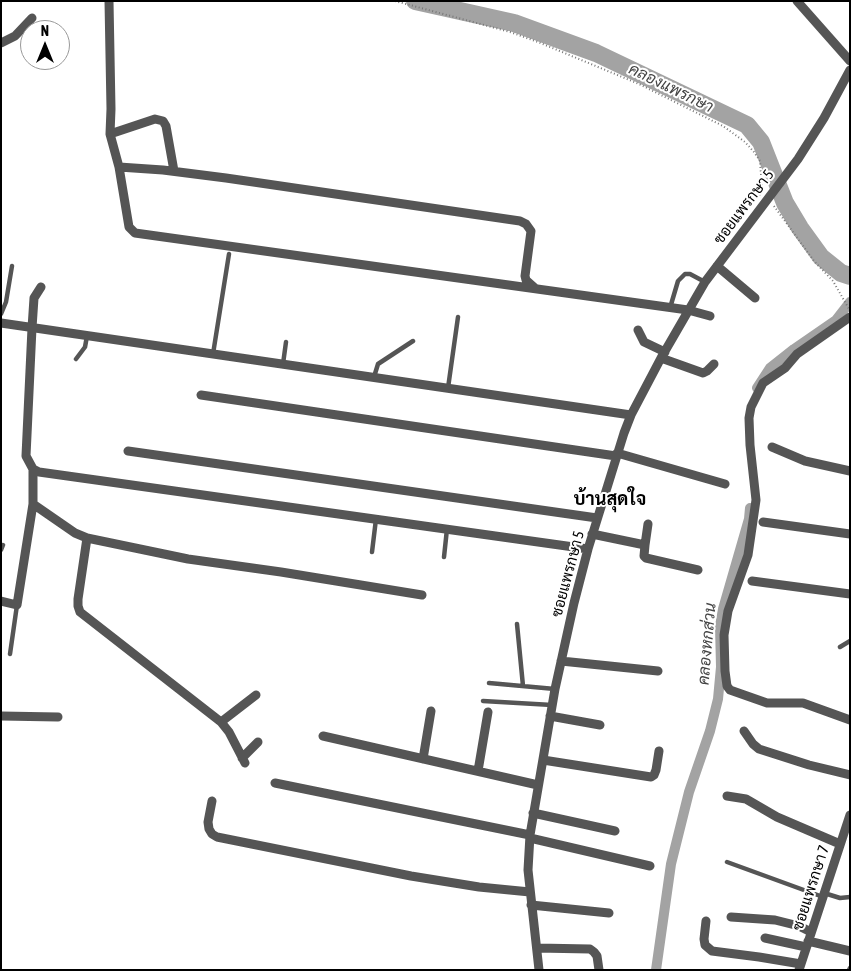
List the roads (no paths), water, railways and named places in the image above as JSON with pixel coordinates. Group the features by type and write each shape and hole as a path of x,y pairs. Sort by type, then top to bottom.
{"street":[{"path":"109,1 112,109 110,134 129,227 135,232 688,310 710,316"},
{"path":"797,1 850,61"},
{"path":"2,45 32,18"},
{"name":"ซอยแพรกษา 5","path":"538,970 528,870 533,813 561,661 592,534 617,455 631,415 688,310 705,282 798,159 824,118 850,70"},
{"path":"110,134 155,119 163,121 166,126 174,171"},
{"path":"118,168 174,171 520,221 526,224 531,231 525,276 526,280 535,288"},
{"path":"717,266 755,298"},
{"path":"1,600 17,605 33,504 33,469 26,456 34,298 41,287"},
{"path":"850,317 797,354 785,368 764,383 751,407 749,418 750,445 756,500 748,555 728,611 724,635 725,671 727,686 730,690 767,703 804,703 850,720"},
{"path":"1,322 631,415"},
{"path":"638,330 644,342 663,355 703,372 707,372 714,364"},
{"path":"202,395 617,455 725,484"},
{"path":"772,447 805,461 850,471"},
{"path":"128,451 597,518"},
{"path":"33,469 45,473 588,549"},
{"path":"33,504 75,533 87,538 188,559 422,595"},
{"path":"763,522 850,534"},
{"path":"648,524 644,556 646,558 698,570"},
{"path":"592,534 645,545"},
{"path":"87,538 78,599 80,612 224,720 244,760 258,742"},
{"path":"752,581 850,594"},
{"path":"561,661 658,671"},
{"path":"224,720 256,695"},
{"path":"422,759 430,711"},
{"path":"478,772 488,712"},
{"path":"1,716 58,717"},
{"path":"550,716 600,725"},
{"path":"744,731 753,744 771,754 850,775"},
{"path":"323,736 538,785"},
{"path":"542,760 650,778 656,770 659,751"},
{"path":"275,783 530,837 650,866"},
{"path":"727,796 746,799 776,817 844,839"},
{"path":"212,801 208,822 209,828 217,837 411,876 479,887 530,892"},
{"path":"533,813 615,832"},
{"name":"ซอยแพรกษา 7","path":"800,967 823,895 844,839 850,815"},
{"path":"531,905 610,913"},
{"path":"731,917 775,920 799,926 809,940"},
{"path":"706,921 705,945 712,952 800,967"},
{"path":"765,938 809,940 850,951"},
{"path":"537,948 590,949 597,956 599,970"}],"lane":[{"path":"213,354 229,254"},
{"path":"1,314 6,302 12,266"},
{"path":"670,308 675,289 681,277 685,274 690,274 705,282"},
{"path":"448,388 458,317"},
{"path":"76,359 85,347 87,336"},
{"path":"374,377 378,364 413,341"},
{"path":"283,364 286,342"},
{"path":"372,552 376,520"},
{"path":"444,557 447,529"},
{"path":"10,654 17,605"},
{"path":"517,624 523,686"},
{"path":"840,647 850,641"},
{"path":"489,682 555,689"},
{"path":"483,701 552,705"},
{"path":"727,862 823,895 840,898 850,897"}],"waterway":[{"name":"คลองแพรกษา","path":"415,1 514,23 596,53 747,125 761,142 785,203 800,228 821,257 841,273 850,276"},
{"name":"คลองหกส่วน","path":"757,388 770,368 836,320 850,302"},
{"name":"คลองหกส่วน","path":"656,970 671,864 689,792 710,731 718,699 721,667 720,626 723,609 749,519 750,508"}],"district":[{"name":"บ้านสุดใจ","path":"610,499"}]}
